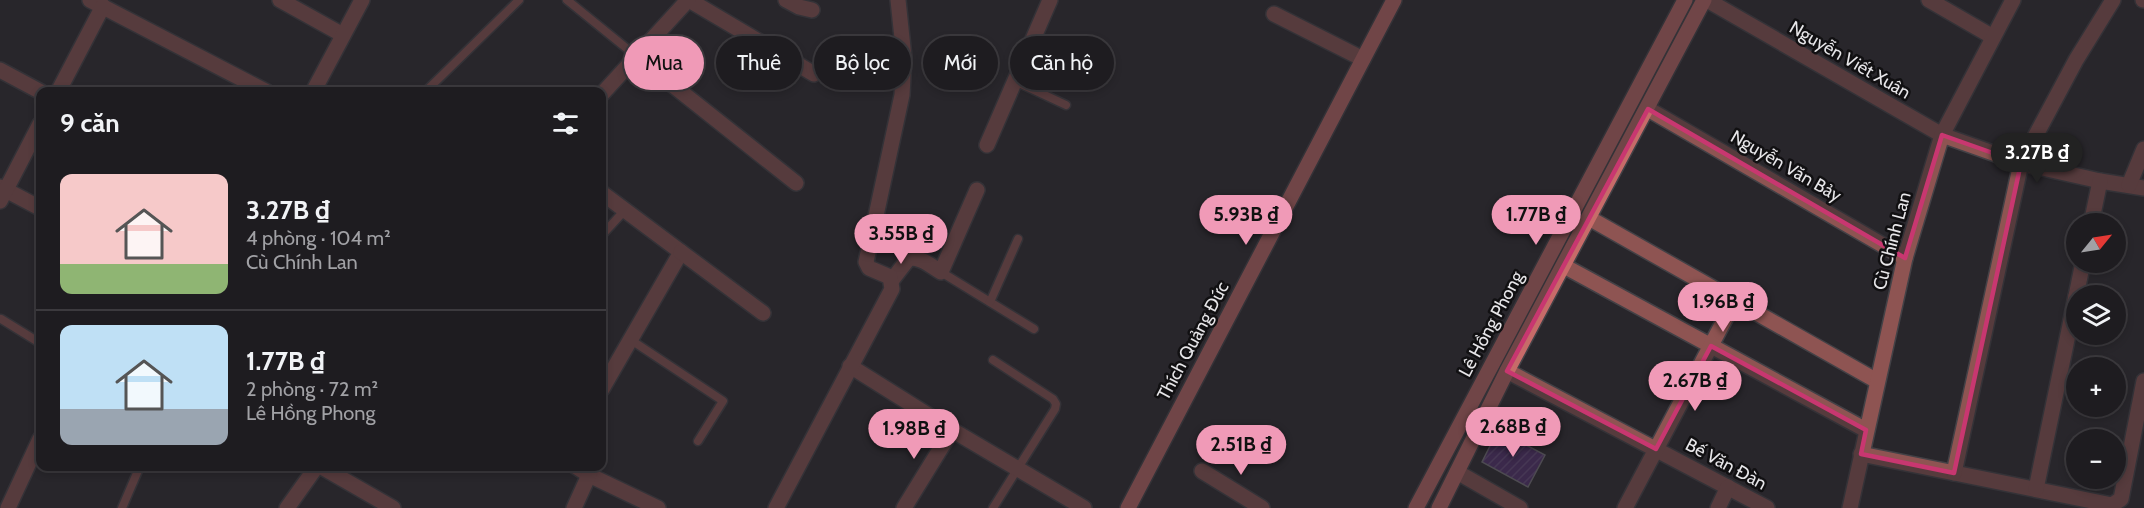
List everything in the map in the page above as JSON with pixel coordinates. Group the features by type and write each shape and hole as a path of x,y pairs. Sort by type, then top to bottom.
{"main road":[{"name":"Thích Quảng Đức","path":"1128,508 1394,0"},
{"name":"Lê Hồng Phong","path":"1416,508 1685,0"},
{"name":"Lê Hồng Phong","path":"1439,508 1507,371 1706,0"},
{"path":"1493,363 1507,371"}],"street":[{"path":"280,0 344,34"},
{"path":"316,87 362,0"},
{"path":"655,36 688,0 814,74"},
{"path":"786,0 799,7 812,10"},
{"path":"892,280 869,268 866,262 902,95 904,57 898,0"},
{"path":"1034,36 1050,0"},
{"name":"Nguyễn Viết Xuân","path":"1706,0 1942,135 2021,163 2136,187"},
{"path":"1929,0 1993,38"},
{"name":"Cù Chính Lan","path":"1850,508 1905,258 1942,135 2013,0"},
{"path":"1954,473 2021,163 2076,60 2113,0"},
{"path":"60,87 97,3 257,87"},
{"path":"1274,14 1363,59"},
{"path":"606,90 624,69"},
{"path":"0,70 36,89"},
{"path":"679,90 796,183"},
{"path":"987,145 1011,90"},
{"name":"Nguyễn Văn Bảy","path":"1648,109 1905,258"},
{"path":"36,131 2,192 36,206"},
{"path":"2136,187 2144,149"},
{"path":"2093,213 2100,181"},
{"path":"776,508 892,289 892,280 909,258 926,262 941,272 977,190"},
{"path":"606,196 763,313"},
{"path":"1589,218 1877,381"},
{"path":"606,382 681,252"},
{"path":"1564,266 1866,430"},
{"path":"1625,508 1735,300"},
{"path":"2036,489 2066,344"},
{"path":"850,366 1084,508"},
{"name":"Bế Văn Đàn","path":"1507,371 1767,508"},
{"path":"1861,454 2112,505 2121,499 2144,381"},
{"path":"903,508 952,430"},
{"path":"8,508 36,448"},
{"path":"287,508 315,471"},
{"path":"328,471 393,508"},
{"path":"582,471 658,508"},
{"path":"1202,471 1262,508"},
{"path":"1457,472 1520,508"},
{"path":"574,508 589,476"},
{"path":"1718,508 1728,488"}],"lane":[{"path":"430,87 519,0"},
{"path":"567,0 624,46"},
{"path":"1034,90 1066,105"},
{"path":"606,231 625,210"},
{"path":"990,302 1018,239"},
{"path":"941,272 1034,329"},
{"path":"1,319 36,341"},
{"path":"631,340 723,401 698,441"},
{"path":"993,360 1053,399 1056,404 993,508"},
{"path":"122,508 138,471"}],"highlighted area":[{"path":"1648,109 1905,258 1942,135 2021,163 1954,473 1861,454 1866,430 1711,346 1656,449 1507,371"}],"building":[{"path":"1498,430 1545,455 1528,487 1482,462"}]}
